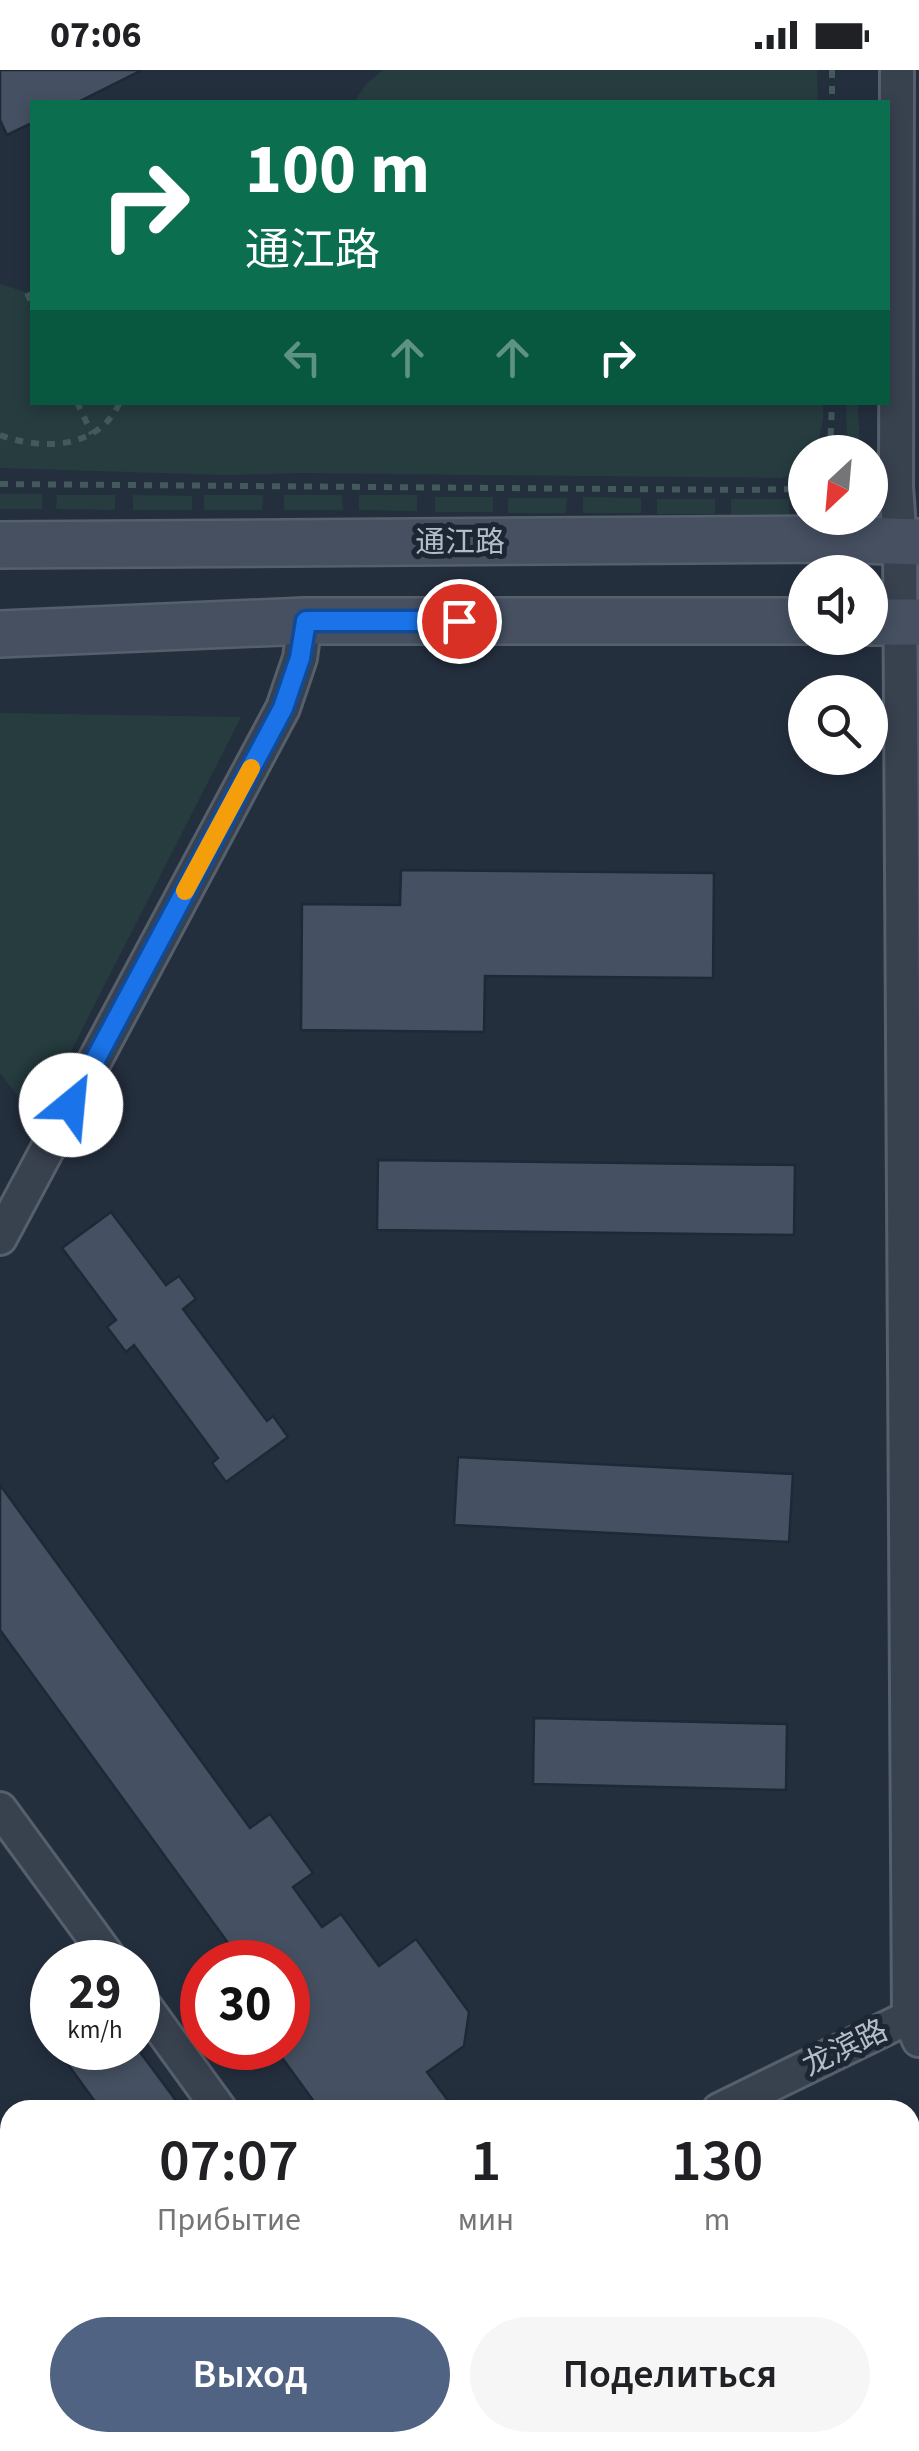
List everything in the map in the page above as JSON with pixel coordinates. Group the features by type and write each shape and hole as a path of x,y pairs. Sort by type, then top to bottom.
{"main road":[{"name":"通江路","path":"0,545 812,539 909,542"},
{"path":"0,634 306,621 788,622"}],"street":[{"path":"897,70 896,487 909,542 897,622 916,2025"},
{"path":"0,1238 283,708 300,658 306,621"},
{"path":"0,1808 96,1940"},
{"name":"龙滨路","path":"741,2100 916,2025"},
{"path":"160,2027 213,2100"}],"path":[{"path":"832,70 832,100"},
{"path":"27,293 30,300"},
{"path":"78,405 92,434"},
{"path":"0,435 35,446 63,444 92,434 112,421 119,405"},
{"path":"831,435 832,405"},
{"path":"0,484 788,489"}],"green space":[{"path":"383,70 817,70 818,100 355,100"},
{"path":"0,284 30,293 30,405 823,405 820,435 788,435 788,476 782,478 225,475 0,468"},
{"path":"846,405 858,405 859,435 847,435"},
{"path":"0,494 42,494 42,509 0,509"},
{"path":"57,495 115,495 115,510 56,509"},
{"path":"133,495 192,496 192,510 133,510"},
{"path":"204,495 263,495 262,510 204,510"},
{"path":"284,495 342,495 343,510 284,510"},
{"path":"359,495 417,495 417,511 359,510"},
{"path":"435,497 493,497 493,512 435,512"},
{"path":"583,497 641,498 641,513 583,513"},
{"path":"508,498 567,498 566,513 508,513"},
{"path":"657,499 715,499 715,514 657,514"},
{"path":"731,499 788,499 788,514 731,514"},
{"path":"0,713 241,717 36,1120 0,1073"}],"building":[{"path":"0,70 142,70 82,100 30,100 30,124 7,135 0,120"},
{"path":"401,870 714,873 713,978 485,976 484,1032 301,1030 302,904 400,905"},
{"path":"378,1160 795,1165 794,1235 377,1230"},
{"path":"111,1212 166,1285 179,1276 196,1299 183,1309 267,1421 273,1416 288,1437 226,1482 212,1463 218,1458 134,1345 126,1352 107,1327 116,1320 62,1248"},
{"path":"458,1457 793,1474 789,1542 454,1525"},
{"path":"0,1485 250,1828 270,1814 313,1873 293,1887 322,1927 341,1914 379,1966 416,1939 469,2012 464,2046 427,2072 448,2100 313,2100 291,2070 310,2070 310,1940 226,1940 0,1630"},
{"path":"534,1718 787,1724 786,1790 533,1784"},
{"path":"72,2070 153,2070 176,2100 94,2100"}],"slow traffic":[{"path":"185,891 251,768"}],"route":[{"path":"71,1105 283,708 300,658 306,621 459,621"}]}
